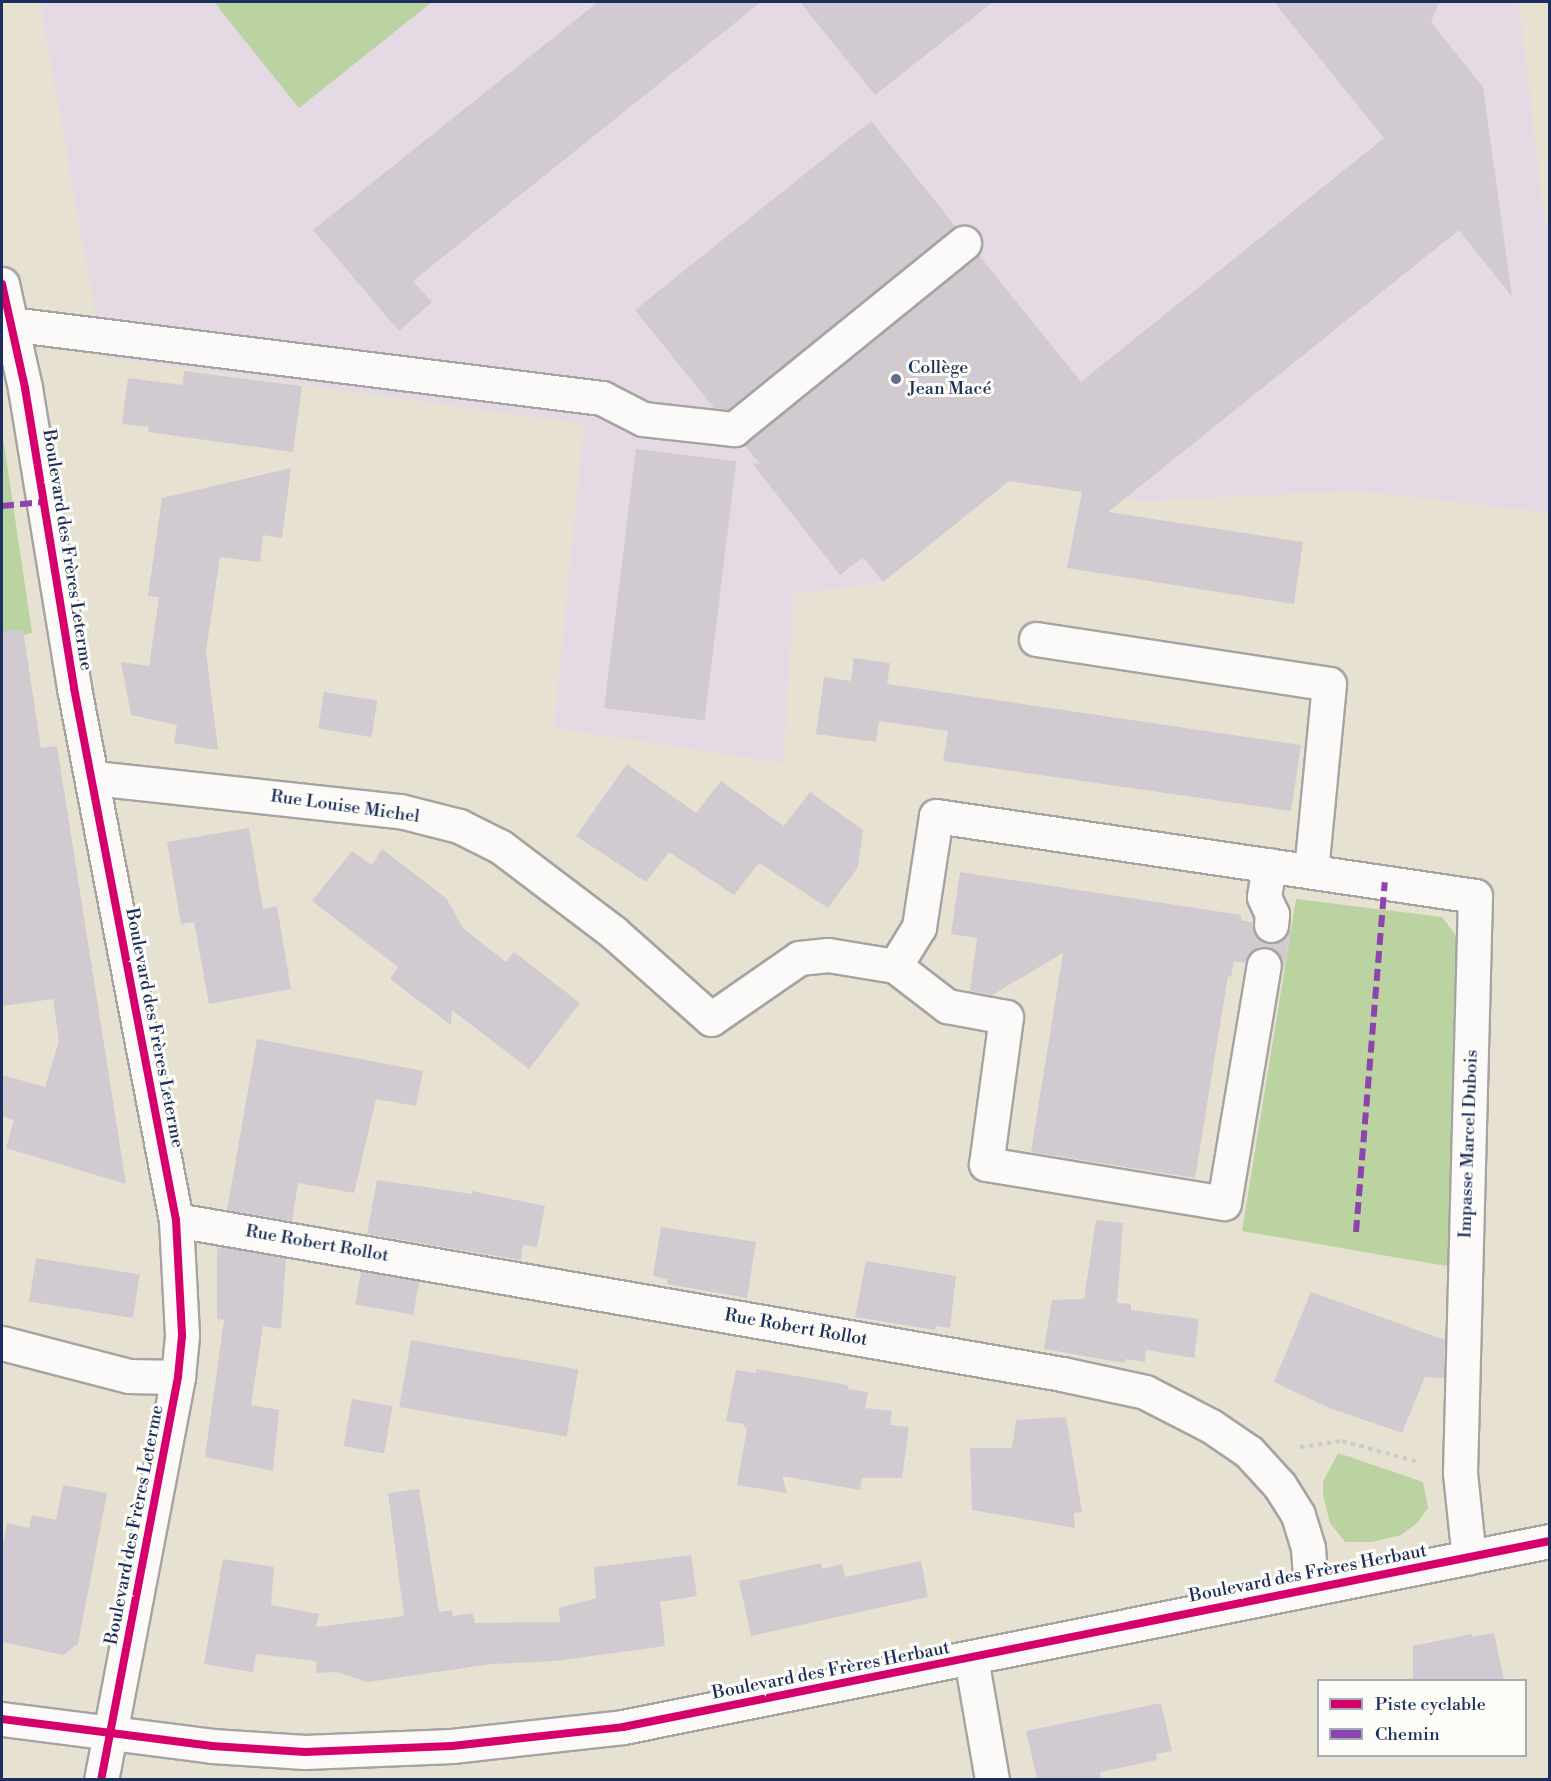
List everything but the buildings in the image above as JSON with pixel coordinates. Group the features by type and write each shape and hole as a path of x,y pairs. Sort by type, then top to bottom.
{"street":[{"path":"10,324 602,398 643,419 734,429 964,243"},
{"name":"Boulevard des Frères Leterme","path":"2,284 176,1220 182,1336 178,1377 101,1779"},
{"path":"1036,639 1329,684 1311,871 936,816 919,927 895,966 946,1006 1006,1017 986,1164 1224,1203 1264,965"},
{"name":"Rue Louise Michel","path":"94,778 400,811 459,826 501,847 585,910 711,1019 799,958 828,955 895,966"},
{"path":"1269,865 1264,897 1272,914 1271,925"},
{"name":"Impasse Marcel Dubois","path":"1311,871 1475,896 1460,1473 1469,1558"},
{"name":"Rue Robert Rollot","path":"176,1220 1145,1392 1211,1426 1250,1454 1280,1486 1298,1515 1308,1548 1311,1587"},
{"path":"2,1343 129,1376 178,1377"},
{"name":"Boulevard des Frères Herbaut","path":"2,1719 110,1734 306,1752 452,1746 623,1727 1311,1587 1550,1541"},
{"path":"971,1658 992,1779"}],"path":[{"path":"1250,1454 1342,1441 1460,1473"}],"shaded area":[{"name":"Collège Jean Macé","path":"40,2 1519,2 1545,224 1549,224 1549,513 1358,491 1144,501 1009,481 883,582 794,595 783,763 554,728 584,424 103,357"}],"green space":[{"path":"214,2 432,2 299,108"},
{"path":"2,430 32,633 2,640"},
{"path":"1296,899 1442,917 1457,937 1452,1267 1242,1231"},
{"path":"1338,1453 1423,1482 1428,1508 1417,1523 1401,1535 1372,1542 1345,1542 1330,1523 1323,1495 1323,1482"}],"marked path":[{"path":"2,506 43,502"},
{"path":"1356,1232 1385,882"}],"cycle path":[{"path":"2,284 25,388 74,688 176,1220 182,1336 178,1377 101,1780"},
{"path":"2,1719 212,1746 305,1752 452,1746 623,1727 1550,1541"}],"place":[{"name":"Collège Jean Macé","path":"896,379"}]}
